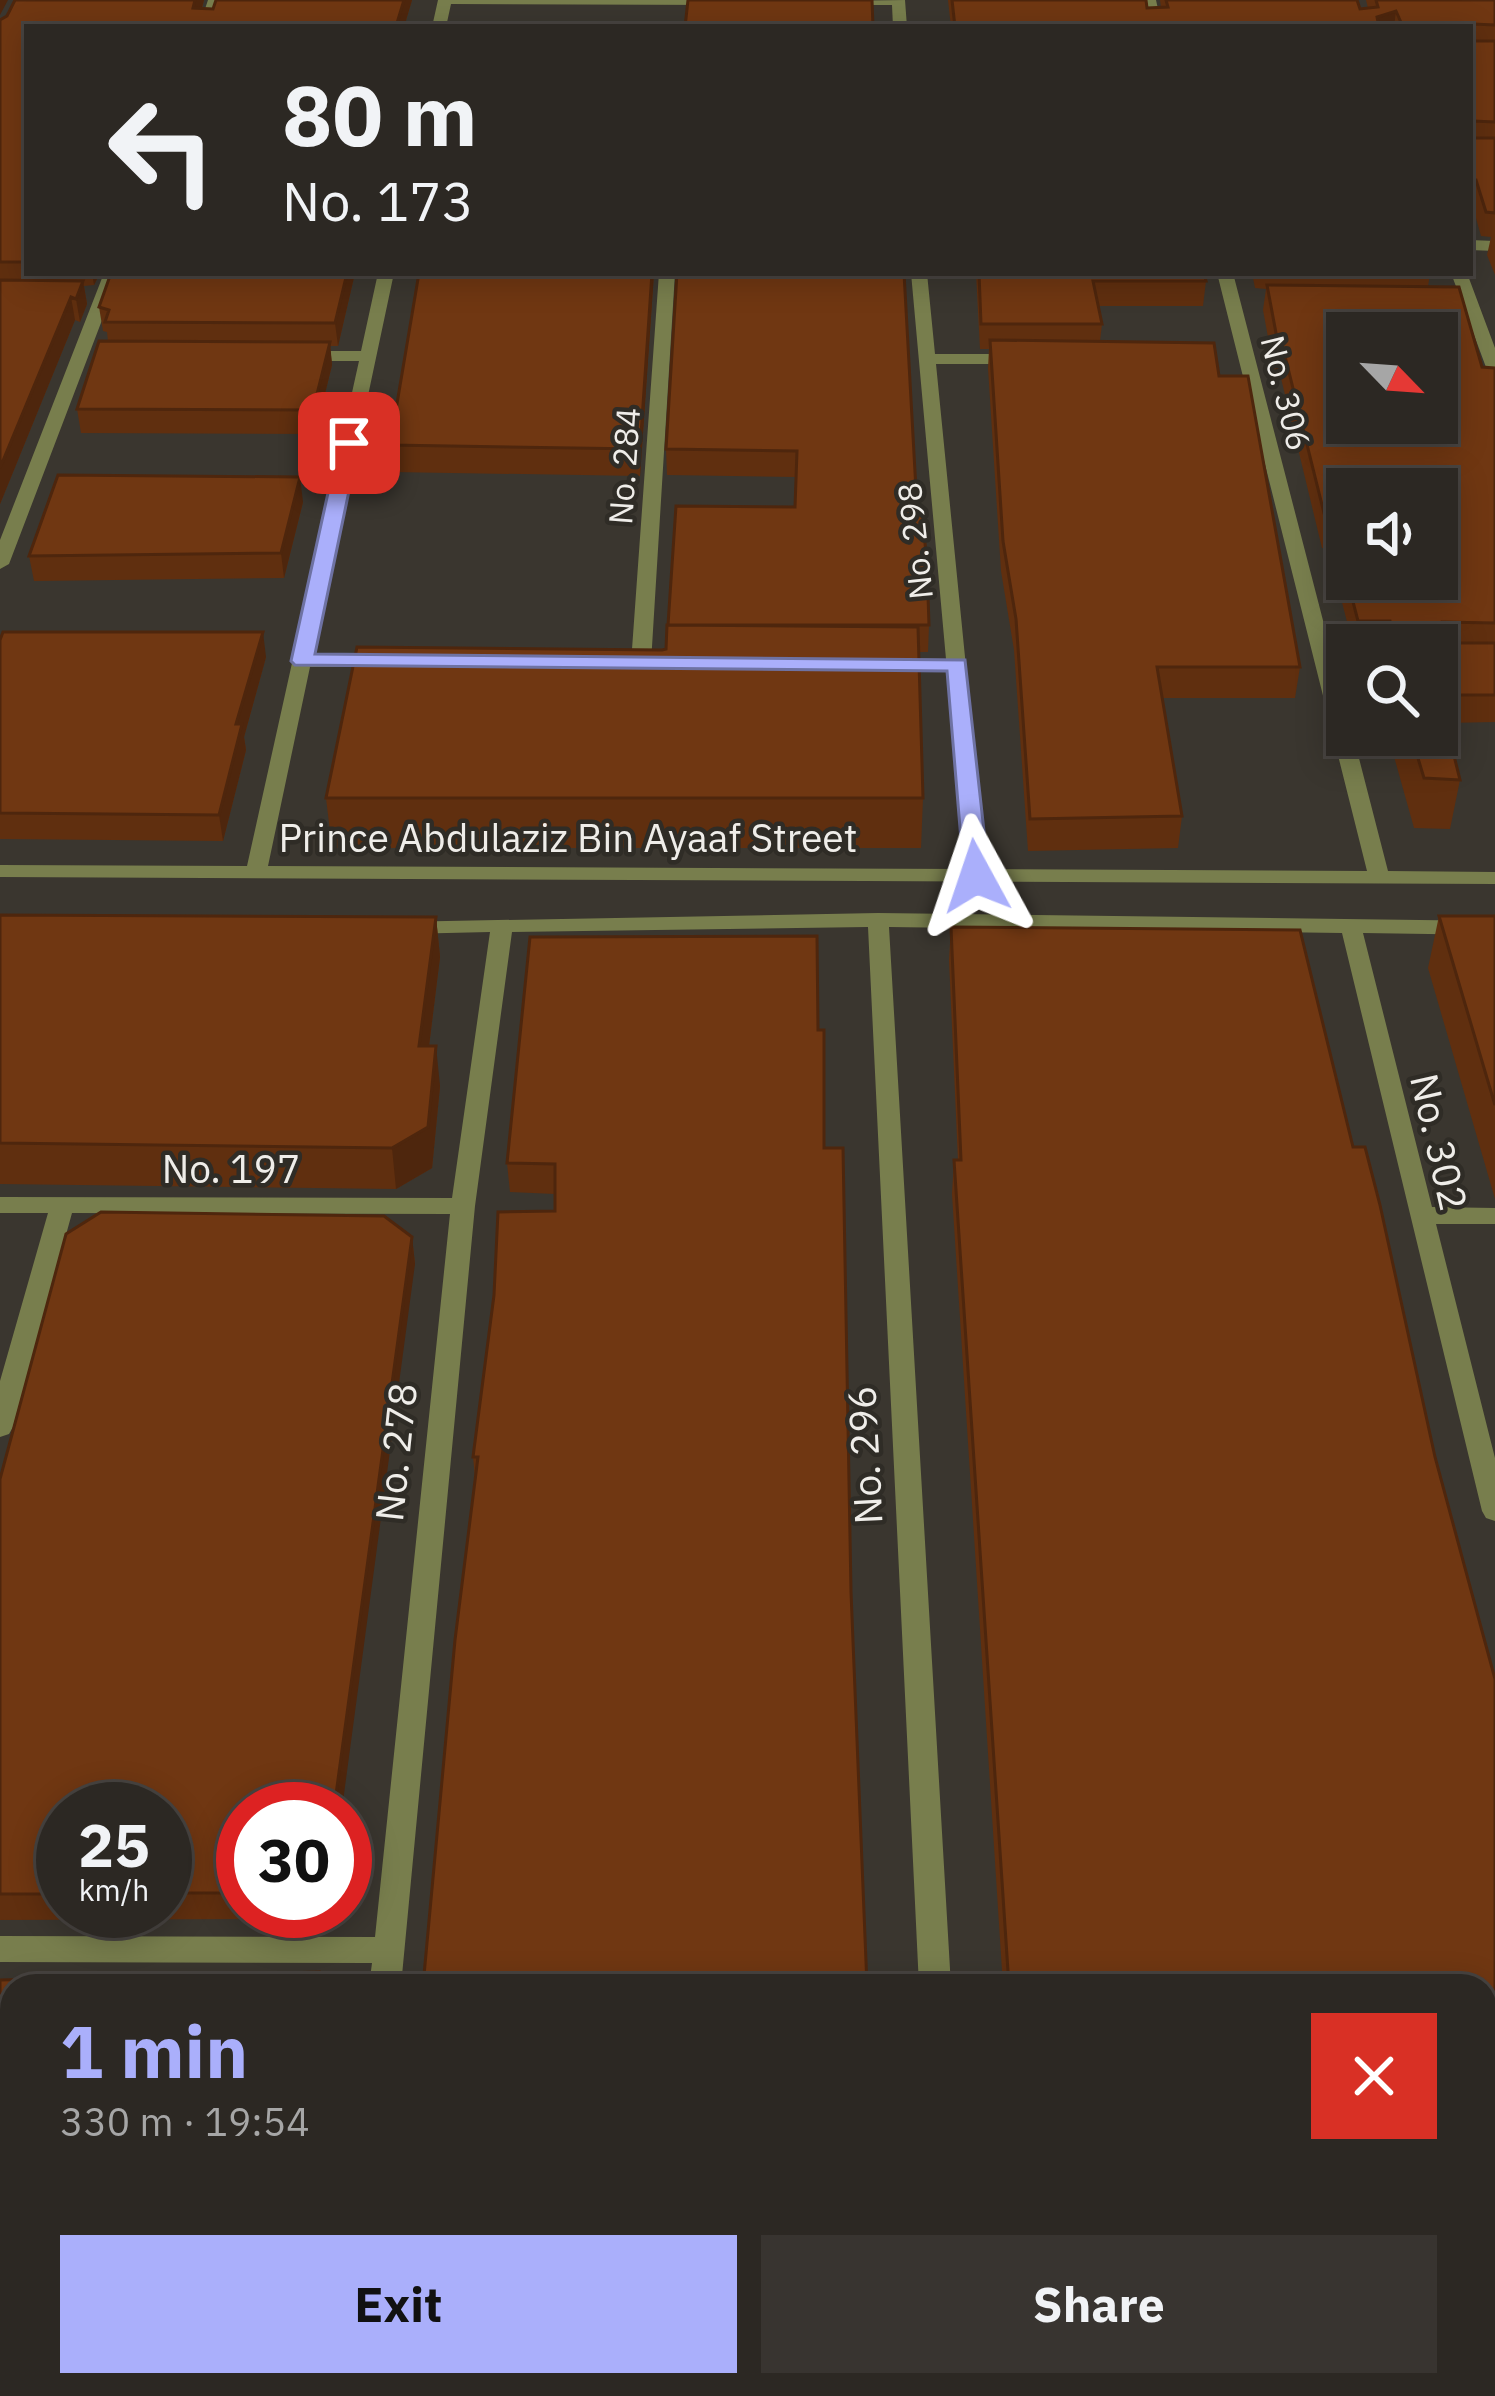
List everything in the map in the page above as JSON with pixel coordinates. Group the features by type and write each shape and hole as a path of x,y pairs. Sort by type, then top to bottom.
{"street":[{"path":"445,0 747,1"},
{"path":"833,1 898,0"},
{"path":"0,564 111,276"},
{"path":"256,872 385,276"},
{"name":"No. 284","path":"641,663 667,276"},
{"name":"No. 298","path":"919,276 976,876"},
{"name":"No. 306","path":"1226,276 1379,877"},
{"path":"1460,276 1495,370"},
{"path":"83,294 104,295"},
{"path":"1232,300 1256,300"},
{"path":"1446,303 1470,303"},
{"path":"81,356 105,356"},
{"path":"272,356 368,356"},
{"path":"1223,358 1246,358"},
{"path":"927,359 1041,359"},
{"path":"302,661 415,661"},
{"path":"618,663 663,663"},
{"path":"867,664 958,665"},
{"name":"Prince Abdulaziz Bin Ayaaf Street","path":"0,871 1495,878"},
{"path":"383,926 878,920 1495,928"},
{"name":"No. 296","path":"878,920 934,1974"},
{"name":"No. 278","path":"386,1974 463,1206 502,927"},
{"name":"No. 302","path":"1351,928 1495,1511"},
{"path":"0,1427 62,1204"},
{"name":"No. 197","path":"0,1205 463,1206"},
{"path":"1419,1215 1495,1216"},
{"path":"0,1949 389,1950"}],"building":[{"path":"15,0 195,0 193,8 213,9 216,0 404,0 398,24 24,24 24,262 0,262 0,20"},
{"path":"688,0 872,0 873,24 685,24"},
{"path":"952,0 1146,0 1147,8 1168,7 1166,0 1357,0 1360,9 1378,7 1376,0 1495,0 1495,25 1473,27 1402,24 1396,11 1377,17 1378,24 955,24"},
{"path":"1473,40 1495,41 1495,122 1474,121"},
{"path":"1473,137 1495,138 1495,213 1486,212 1476,180"},
{"path":"110,276 346,276 335,323 105,322 109,310 99,307"},
{"path":"418,276 652,276 640,449 390,445"},
{"path":"677,276 904,276 917,508 922,508 929,625 668,625 676,506 795,507 797,451 666,449"},
{"path":"979,276 1205,276 1206,281 1093,281 1102,324 981,324"},
{"path":"0,280 83,281 76,299 71,297 0,468"},
{"path":"1267,285 1459,287 1482,367 1495,368 1495,623 1358,621 1352,600 1458,600 1458,468 1326,468 1326,521 1283,348 1279,349"},
{"path":"990,340 1214,343 1219,376 1248,376 1300,667 1157,667 1182,816 1030,819 1016,619 1003,541"},
{"path":"99,341 330,342 313,410 77,409"},
{"path":"58,475 300,477 281,553 29,556"},
{"path":"667,625 918,627 923,798 326,798 357,647 662,650 666,649"},
{"path":"3,632 263,632 236,724 242,724 219,815 0,813"},
{"path":"1458,643 1495,643 1495,695 1458,695"},
{"path":"1417,756 1454,756 1460,780 1424,778"},
{"path":"0,915 436,917 419,1046 436,1046 428,1127 392,1148 0,1143"},
{"path":"1439,916 1495,916 1495,1105"},
{"path":"951,927 1300,930 1353,1147 1365,1147 1435,1457 1495,1679 1495,1974 1008,1974 954,1160 961,1160"},
{"path":"817,936 818,1030 824,1030 824,1148 843,1148 851,1592 867,1974 424,1974 455,1640 478,1457 473,1457 494,1295 498,1212 555,1211 555,1164 507,1163 530,937"},
{"path":"101,1212 384,1216 412,1237 338,1782 216,1782 216,1893 192,1893 192,1782 36,1782 36,1894 0,1894 0,1479 66,1234"}],"route":[{"path":"349,443 302,661 958,665 976,876"}]}
